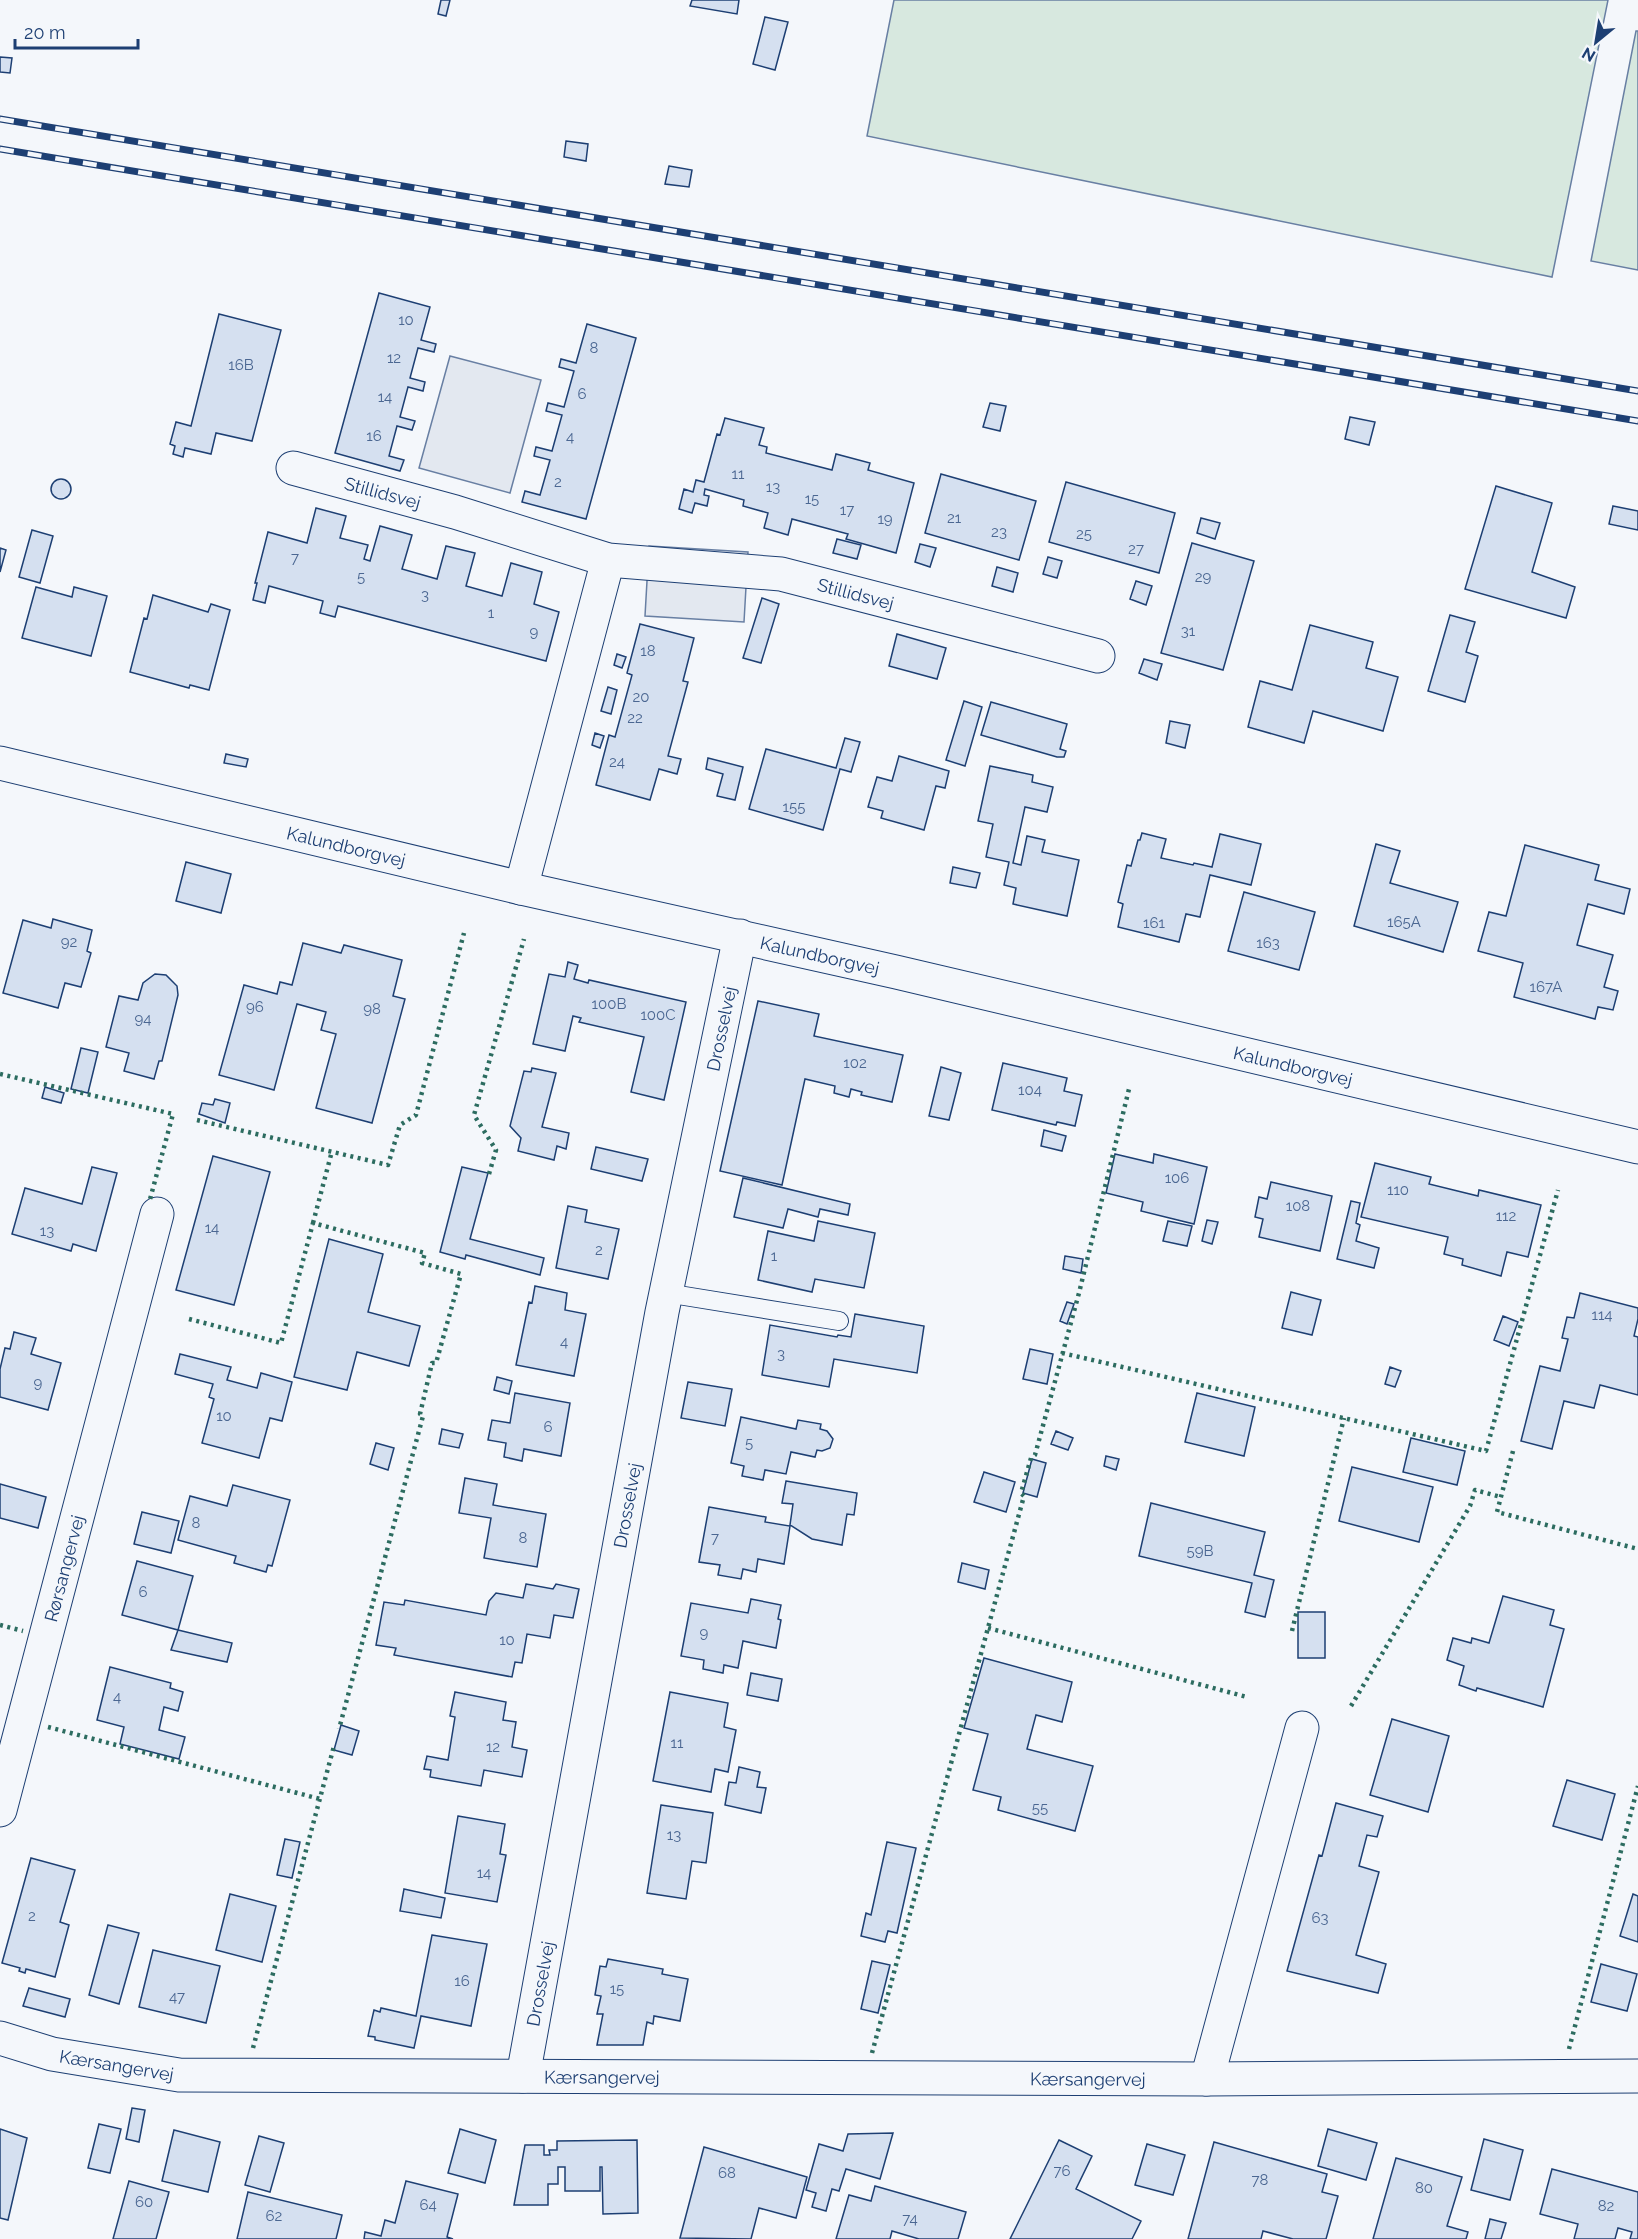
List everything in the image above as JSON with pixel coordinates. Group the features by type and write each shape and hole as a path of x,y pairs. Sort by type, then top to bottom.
{"street":[{"name":"Stillidsvej","path":"293,468 454,512 608,560 781,574 1098,656"},
{"path":"521,888 608,560"},
{"name":"Kalundborgvej","path":"0,763 521,888 740,936 1638,1147"},
{"name":"Drosselvej","path":"523,2076 666,1293 740,936"},
{"name":"Rørsangervej","path":"0,1810 157,1214"},
{"path":"1207,2079 1302,1728"},
{"name":"Kærsangervej","path":"0,2038 51,2054 179,2075 1207,2079 1638,2076"}],"lane":[{"path":"666,1293 839,1321"}],"shaded area":[{"path":"894,0 1608,0 1552,277 867,136"},
{"path":"1636,31 1638,31 1638,270 1591,261"},
{"path":"450,356 541,380 510,493 419,468"},
{"path":"649,546 748,552 744,622 645,616"}],"building":[{"path":"441,0 450,0 446,16 438,14"},
{"path":"692,0 739,0 737,14 690,6"},
{"path":"765,17 788,22 775,70 753,64"},
{"path":"0,57 12,58 10,73 0,72"},
{"path":"566,141 588,144 586,161 564,157"},
{"path":"669,166 692,170 689,187 665,184"},
{"path":"379,293 430,307 421,340 436,344 434,352 418,348 410,378 425,382 423,391 408,387 400,417 415,421 412,430 397,426 389,456 404,460 400,471 335,453"},
{"path":"219,314 281,330 252,441 216,433 211,454 185,448 183,457 173,454 175,446 170,444 176,422 191,426"},
{"path":"587,324 636,338 586,519 522,502 525,491 540,495 550,460 534,456 536,447 552,451 562,415 546,411 548,403 564,407 574,371 559,367 561,359 576,363"},
{"path":"990,403 1006,406 1000,431 983,427"},
{"path":"1350,417 1375,422 1369,445 1345,439"},
{"path":"725,418 764,428 759,445 767,447 766,453 832,470 836,454 870,463 868,470 914,483 896,553 846,539 848,534 792,519 788,535 764,528 768,513 743,506 744,500 705,489 704,495 709,496 707,506 695,503 692,513 679,509 684,489 693,492 696,480 704,482 717,434 720,435"},
{"path":"941,474 1036,501 1019,560 925,533"},
{"path":"61,479 68,482 71,489 68,496 61,499 54,496 51,489 54,482"},
{"path":"1066,482 1175,513 1159,573 1049,542"},
{"path":"1496,486 1552,503 1532,572 1575,587 1566,618 1465,589"},
{"path":"1613,506 1638,511 1638,530 1609,524"},
{"path":"316,508 346,516 340,538 368,545 364,559 370,561 380,526 412,535 402,569 437,579 446,546 475,553 466,586 502,596 511,563 542,572 534,604 559,612 546,661 338,606 335,617 320,613 323,601 269,586 265,603 253,600 268,532 307,543"},
{"path":"1201,518 1220,523 1215,539 1197,533"},
{"path":"32,530 53,536 40,583 19,577"},
{"path":"837,539 861,545 857,559 833,553"},
{"path":"1192,543 1254,561 1223,670 1161,653"},
{"path":"920,544 936,548 930,567 915,562"},
{"path":"0,548 6,550 0,572"},
{"path":"1048,557 1062,561 1057,578 1043,574"},
{"path":"997,567 1018,573 1013,592 992,586"},
{"path":"1136,581 1152,586 1146,605 1130,599"},
{"path":"36,587 72,597 74,587 107,596 91,656 22,638"},
{"path":"153,595 208,612 211,604 230,610 209,690 190,685 189,688 130,672 144,618 147,619"},
{"path":"762,598 779,604 761,663 743,658"},
{"path":"1450,615 1475,622 1466,652 1478,656 1465,702 1428,691"},
{"path":"640,624 694,638 683,681 688,682 668,756 681,759 677,774 659,769 650,800 596,785 609,735 615,737 632,675 627,673"},
{"path":"1310,625 1373,642 1366,668 1398,677 1383,731 1313,711 1304,743 1248,727 1260,681 1292,690"},
{"path":"897,634 946,648 937,679 889,666"},
{"path":"617,654 626,657 622,668 614,665"},
{"path":"1144,659 1162,664 1157,680 1139,673"},
{"path":"608,687 617,690 611,714 601,711"},
{"path":"964,701 982,707 965,766 946,760"},
{"path":"991,702 1067,724 1060,749 1066,751 1064,757 981,735"},
{"path":"1170,721 1190,725 1185,748 1166,743"},
{"path":"595,733 604,736 600,748 592,745"},
{"path":"845,738 860,742 851,772 840,769 823,830 749,809 766,749 836,768"},
{"path":"226,754 248,759 246,767 224,763"},
{"path":"899,756 949,771 945,788 936,786 924,830 881,818 883,811 868,807 877,777 892,781"},
{"path":"708,758 743,767 735,800 717,796 723,774 706,769"},
{"path":"990,766 1033,775 1032,782 1053,787 1047,812 1025,807 1013,863 1021,865 1027,836 1045,840 1042,852 1079,860 1067,916 1013,904 1016,888 1004,885 1009,862 986,857 993,824 978,821"},
{"path":"1142,833 1166,839 1161,858 1212,867 1220,834 1261,844 1251,885 1210,875 1200,917 1186,914 1179,942 1118,927 1123,904 1118,902 1127,865 1131,866"},
{"path":"1376,844 1400,851 1390,883 1458,902 1443,952 1354,926"},
{"path":"1525,845 1599,865 1595,880 1630,889 1624,914 1588,904 1577,945 1613,955 1604,987 1618,991 1613,1010 1598,1007 1595,1019 1514,997 1523,963 1478,951 1489,912 1506,916"},
{"path":"186,862 231,874 221,913 176,901"},
{"path":"953,867 980,873 976,888 950,883"},
{"path":"1244,892 1315,912 1299,970 1228,951"},
{"path":"53,919 92,930 87,951 91,953 81,987 65,983 58,1008 3,993 23,920 51,928"},
{"path":"303,943 341,953 344,945 402,960 393,996 405,999 372,1123 316,1108 336,1034 321,1030 326,1012 297,1004 274,1090 219,1075 244,985 277,994 280,982 292,985"},
{"path":"568,962 578,965 574,979 588,983 589,980 686,1002 664,1100 631,1092 644,1037 579,1022 581,1018 573,1016 565,1051 533,1044 549,974 565,977"},
{"path":"155,974 166,975 177,986 178,995 162,1061 159,1061 154,1079 124,1071 129,1053 106,1047 119,996 138,1000 143,983"},
{"path":"758,1001 819,1014 814,1036 903,1055 892,1102 861,1095 862,1092 851,1089 849,1097 834,1093 835,1086 805,1079 782,1185 720,1171"},
{"path":"81,1048 98,1052 88,1093 71,1089"},
{"path":"1003,1063 1067,1078 1064,1091 1082,1095 1075,1126 1057,1122 1056,1125 992,1110"},
{"path":"941,1067 961,1073 949,1120 929,1116"},
{"path":"532,1068 556,1073 542,1127 569,1133 566,1149 557,1146 554,1160 518,1151 521,1138 510,1126 524,1071 531,1072"},
{"path":"45,1087 64,1093 61,1103 42,1098"},
{"path":"215,1099 230,1103 225,1123 199,1114 202,1103 213,1105"},
{"path":"1044,1130 1066,1136 1062,1151 1041,1146"},
{"path":"596,1147 648,1159 642,1181 591,1169"},
{"path":"1115,1154 1153,1163 1154,1154 1207,1167 1194,1224 1141,1211 1143,1202 1106,1193"},
{"path":"213,1156 270,1172 234,1305 176,1290"},
{"path":"1375,1163 1431,1177 1429,1184 1478,1196 1479,1190 1541,1205 1528,1257 1507,1252 1501,1276 1462,1265 1463,1259 1444,1254 1448,1237 1361,1217"},
{"path":"92,1167 117,1173 96,1251 73,1244 71,1251 12,1234 25,1188 82,1204"},
{"path":"462,1167 488,1173 470,1239 544,1258 540,1275 466,1255 465,1259 440,1252"},
{"path":"743,1178 850,1204 848,1215 820,1209 818,1217 788,1209 783,1228 734,1217"},
{"path":"1271,1182 1332,1196 1320,1251 1259,1237 1263,1219 1255,1217 1259,1197 1267,1199"},
{"path":"1351,1201 1360,1203 1356,1223 1360,1225 1356,1241 1379,1248 1374,1268 1337,1259"},
{"path":"568,1206 587,1210 585,1222 619,1229 608,1279 556,1268"},
{"path":"1207,1220 1218,1222 1212,1244 1202,1241"},
{"path":"818,1221 875,1233 864,1288 815,1279 812,1292 758,1280 768,1231 814,1241"},
{"path":"1168,1221 1192,1226 1187,1246 1163,1241"},
{"path":"329,1239 383,1254 368,1312 420,1326 409,1366 357,1352 347,1390 294,1377"},
{"path":"1065,1256 1083,1259 1081,1273 1063,1269"},
{"path":"535,1286 567,1293 565,1310 586,1314 574,1376 516,1365 529,1302 532,1303"},
{"path":"1291,1292 1321,1300 1312,1335 1282,1328"},
{"path":"1580,1293 1638,1308 1634,1336 1638,1337 1638,1395 1600,1385 1594,1408 1564,1401 1552,1449 1521,1441 1540,1366 1560,1371 1568,1339 1562,1338 1567,1317 1574,1318"},
{"path":"1067,1302 1074,1304 1067,1324 1060,1321"},
{"path":"855,1314 924,1326 917,1373 834,1359 829,1387 762,1375 770,1325 837,1337 838,1335 851,1337"},
{"path":"1503,1316 1518,1322 1509,1346 1494,1340"},
{"path":"14,1332 36,1338 31,1354 61,1363 48,1410 0,1397 0,1369 5,1348 10,1349"},
{"path":"1030,1349 1053,1354 1047,1384 1023,1379"},
{"path":"180,1354 231,1367 227,1380 257,1388 261,1373 292,1382 282,1421 270,1418 259,1458 202,1443 214,1399 209,1397 213,1384 175,1374"},
{"path":"1390,1367 1401,1371 1395,1387 1385,1384"},
{"path":"497,1377 512,1381 509,1394 494,1390"},
{"path":"688,1382 732,1389 725,1426 681,1418"},
{"path":"515,1393 570,1403 561,1456 524,1449 522,1461 504,1457 506,1443 488,1440 492,1420 510,1423"},
{"path":"1197,1393 1255,1407 1244,1456 1185,1442"},
{"path":"741,1417 796,1429 798,1420 821,1424 820,1429 827,1431 833,1439 830,1448 817,1450 815,1457 791,1452 786,1474 765,1470 763,1480 742,1476 744,1466 731,1463"},
{"path":"442,1429 463,1434 459,1448 439,1444"},
{"path":"1056,1431 1073,1438 1068,1450 1051,1444"},
{"path":"1411,1438 1465,1451 1457,1485 1403,1472"},
{"path":"376,1443 394,1448 388,1470 370,1464"},
{"path":"1106,1456 1119,1459 1116,1470 1104,1466"},
{"path":"1032,1459 1046,1463 1037,1497 1023,1493"},
{"path":"1352,1467 1433,1487 1419,1542 1339,1521"},
{"path":"984,1472 1015,1482 1006,1512 974,1502"},
{"path":"465,1478 497,1484 493,1505 546,1514 537,1567 484,1558 491,1518 459,1513"},
{"path":"786,1481 857,1493 854,1515 847,1514 842,1545 812,1539 790,1525 793,1504 782,1503"},
{"path":"0,1484 46,1497 38,1528 0,1518"},
{"path":"233,1485 290,1500 272,1566 268,1565 266,1572 234,1563 236,1556 178,1540 190,1496 227,1506"},
{"path":"1151,1503 1265,1532 1254,1575 1274,1580 1265,1617 1245,1612 1252,1583 1139,1556"},
{"path":"709,1507 766,1517 765,1522 790,1526 784,1564 758,1559 756,1572 743,1569 741,1579 718,1575 720,1565 699,1562"},
{"path":"142,1512 179,1521 171,1553 134,1544"},
{"path":"137,1561 193,1576 178,1630 122,1615"},
{"path":"962,1563 989,1570 985,1589 958,1582"},
{"path":"526,1584 553,1589 556,1584 579,1589 573,1618 554,1615 550,1638 527,1634 522,1663 515,1662 512,1677 394,1655 396,1648 376,1645 384,1602 404,1605 405,1600 486,1615 489,1601 496,1593 523,1598"},
{"path":"1503,1596 1554,1610 1550,1625 1564,1629 1543,1707 1459,1685 1464,1666 1447,1660 1453,1638 1471,1643 1472,1638 1489,1643"},
{"path":"751,1599 781,1605 776,1648 743,1641 738,1668 724,1665 723,1673 703,1669 704,1660 681,1656 691,1603 748,1613"},
{"path":"1298,1612 1325,1612 1325,1658 1298,1658"},
{"path":"178,1630 232,1643 227,1662 171,1650"},
{"path":"984,1658 1072,1682 1062,1722 1036,1715 1027,1749 1093,1766 1075,1831 998,1810 1001,1797 973,1790 988,1734 964,1728"},
{"path":"110,1667 171,1683 170,1688 183,1692 178,1711 164,1707 159,1730 185,1737 179,1759 120,1744 124,1727 97,1720"},
{"path":"751,1673 782,1679 778,1701 747,1695"},
{"path":"455,1692 506,1702 503,1720 516,1722 512,1747 527,1750 522,1777 484,1770 481,1786 430,1777 431,1770 424,1769 427,1756 448,1760 455,1717 450,1716"},
{"path":"670,1692 728,1703 724,1727 736,1730 728,1772 715,1769 711,1792 653,1781"},
{"path":"1392,1719 1449,1736 1428,1812 1370,1795"},
{"path":"341,1725 359,1731 352,1755 334,1750"},
{"path":"739,1767 760,1772 757,1787 766,1788 761,1813 725,1805 729,1782 736,1783"},
{"path":"1567,1780 1615,1794 1602,1840 1553,1826"},
{"path":"1336,1803 1383,1816 1377,1837 1367,1835 1359,1866 1379,1872 1356,1955 1386,1964 1378,1993 1287,1971"},
{"path":"661,1805 713,1813 706,1863 692,1861 686,1899 647,1893"},
{"path":"458,1816 505,1824 500,1854 506,1855 497,1902 445,1893"},
{"path":"285,1839 300,1842 292,1878 277,1875"},
{"path":"887,1842 916,1848 897,1933 888,1931 885,1942 861,1936 866,1913 871,1915"},
{"path":"31,1858 75,1870 60,1922 69,1925 55,1977 26,1969 25,1973 19,1971 20,1968 2,1963"},
{"path":"404,1889 445,1898 441,1918 400,1911"},
{"path":"230,1894 276,1906 262,1962 216,1950"},
{"path":"1633,1894 1638,1896 1638,1942 1620,1936"},
{"path":"108,1925 139,1933 119,2004 89,1995"},
{"path":"432,1935 487,1944 471,2026 421,2016 414,2048 375,2040 375,2037 368,2036 374,2010 380,2012 381,2008 416,2016"},
{"path":"153,1950 220,1966 206,2023 139,2007"},
{"path":"608,1959 663,1969 662,1974 688,1979 680,2021 654,2016 653,2024 647,2022 643,2045 597,2045 603,2014 597,2014 601,1996 595,1995 600,1966 606,1967"},
{"path":"872,1961 890,1965 878,2013 861,2009"},
{"path":"1601,1964 1637,1974 1627,2011 1591,2002"},
{"path":"29,1988 70,1999 65,2017 23,2006"},
{"path":"132,2108 145,2110 139,2142 126,2139"},
{"path":"99,2124 121,2129 110,2173 88,2168"},
{"path":"0,2129 27,2138 8,2220 0,2218"},
{"path":"460,2129 496,2140 485,2183 448,2173"},
{"path":"1328,2129 1377,2143 1366,2180 1318,2166"},
{"path":"174,2130 220,2142 208,2192 162,2181"},
{"path":"893,2133 880,2179 846,2169 839,2191 832,2189 826,2211 812,2207 816,2193 806,2190 819,2144 843,2151 848,2134"},
{"path":"259,2136 284,2143 270,2192 245,2185"},
{"path":"1484,2139 1523,2150 1510,2200 1471,2190"},
{"path":"637,2140 638,2213 603,2214 602,2167 600,2167 600,2191 565,2191 565,2167 558,2167 558,2184 548,2184 548,2205 514,2205 525,2145 544,2145 544,2155 550,2155 549,2150 557,2150 557,2141"},
{"path":"1059,2140 1092,2156 1076,2189 1141,2221 1132,2239 1010,2239"},
{"path":"1214,2142 1327,2174 1322,2192 1338,2196 1326,2239 1293,2239 1263,2231 1261,2239 1188,2239"},
{"path":"1147,2144 1185,2155 1173,2195 1135,2185"},
{"path":"704,2147 807,2177 796,2218 759,2208 751,2239 680,2238"},
{"path":"1396,2158 1462,2177 1447,2226 1468,2232 1466,2239 1373,2239"},
{"path":"1552,2169 1638,2192 1638,2239 1630,2239 1632,2232 1618,2228 1615,2239 1574,2239 1578,2224 1540,2214"},
{"path":"129,2181 169,2192 156,2239 113,2239"},
{"path":"406,2181 458,2194 447,2237 453,2239 364,2239 365,2232 381,2236 385,2220 395,2223"},
{"path":"875,2186 966,2212 958,2239 919,2239 892,2231 890,2239 836,2239 849,2195 871,2201"},
{"path":"248,2192 342,2215 336,2239 237,2239"},
{"path":"1490,2219 1506,2223 1501,2239 1485,2239"}],"railway":[{"path":"0,119 1638,391"},
{"path":"0,149 1638,421"}],"hedge":[{"path":"197,1120 388,1165 400,1125 416,1115 464,933"},
{"path":"489,1174 496,1150 474,1115 524,939"},
{"path":"0,1074 173,1114 149,1203"},
{"path":"872,2053 1024,1496 1021,1493 1031,1458 1035,1455 1079,1293 1129,1089"},
{"path":"313,1223 332,1151"},
{"path":"1062,1353 1486,1451 1558,1190"},
{"path":"189,1319 281,1343 313,1223 425,1253 422,1263 461,1274 436,1363 432,1363 420,1414 423,1416 339,1729"},
{"path":"1292,1631 1344,1418"},
{"path":"1513,1451 1497,1512 1638,1549"},
{"path":"1351,1706 1470,1506 1475,1490 1501,1497"},
{"path":"0,1625 23,1631"},
{"path":"988,1628 1247,1697"},
{"path":"48,1727 320,1799"},
{"path":"253,2048 334,1746"},
{"path":"1569,2049 1638,1786"}]}
